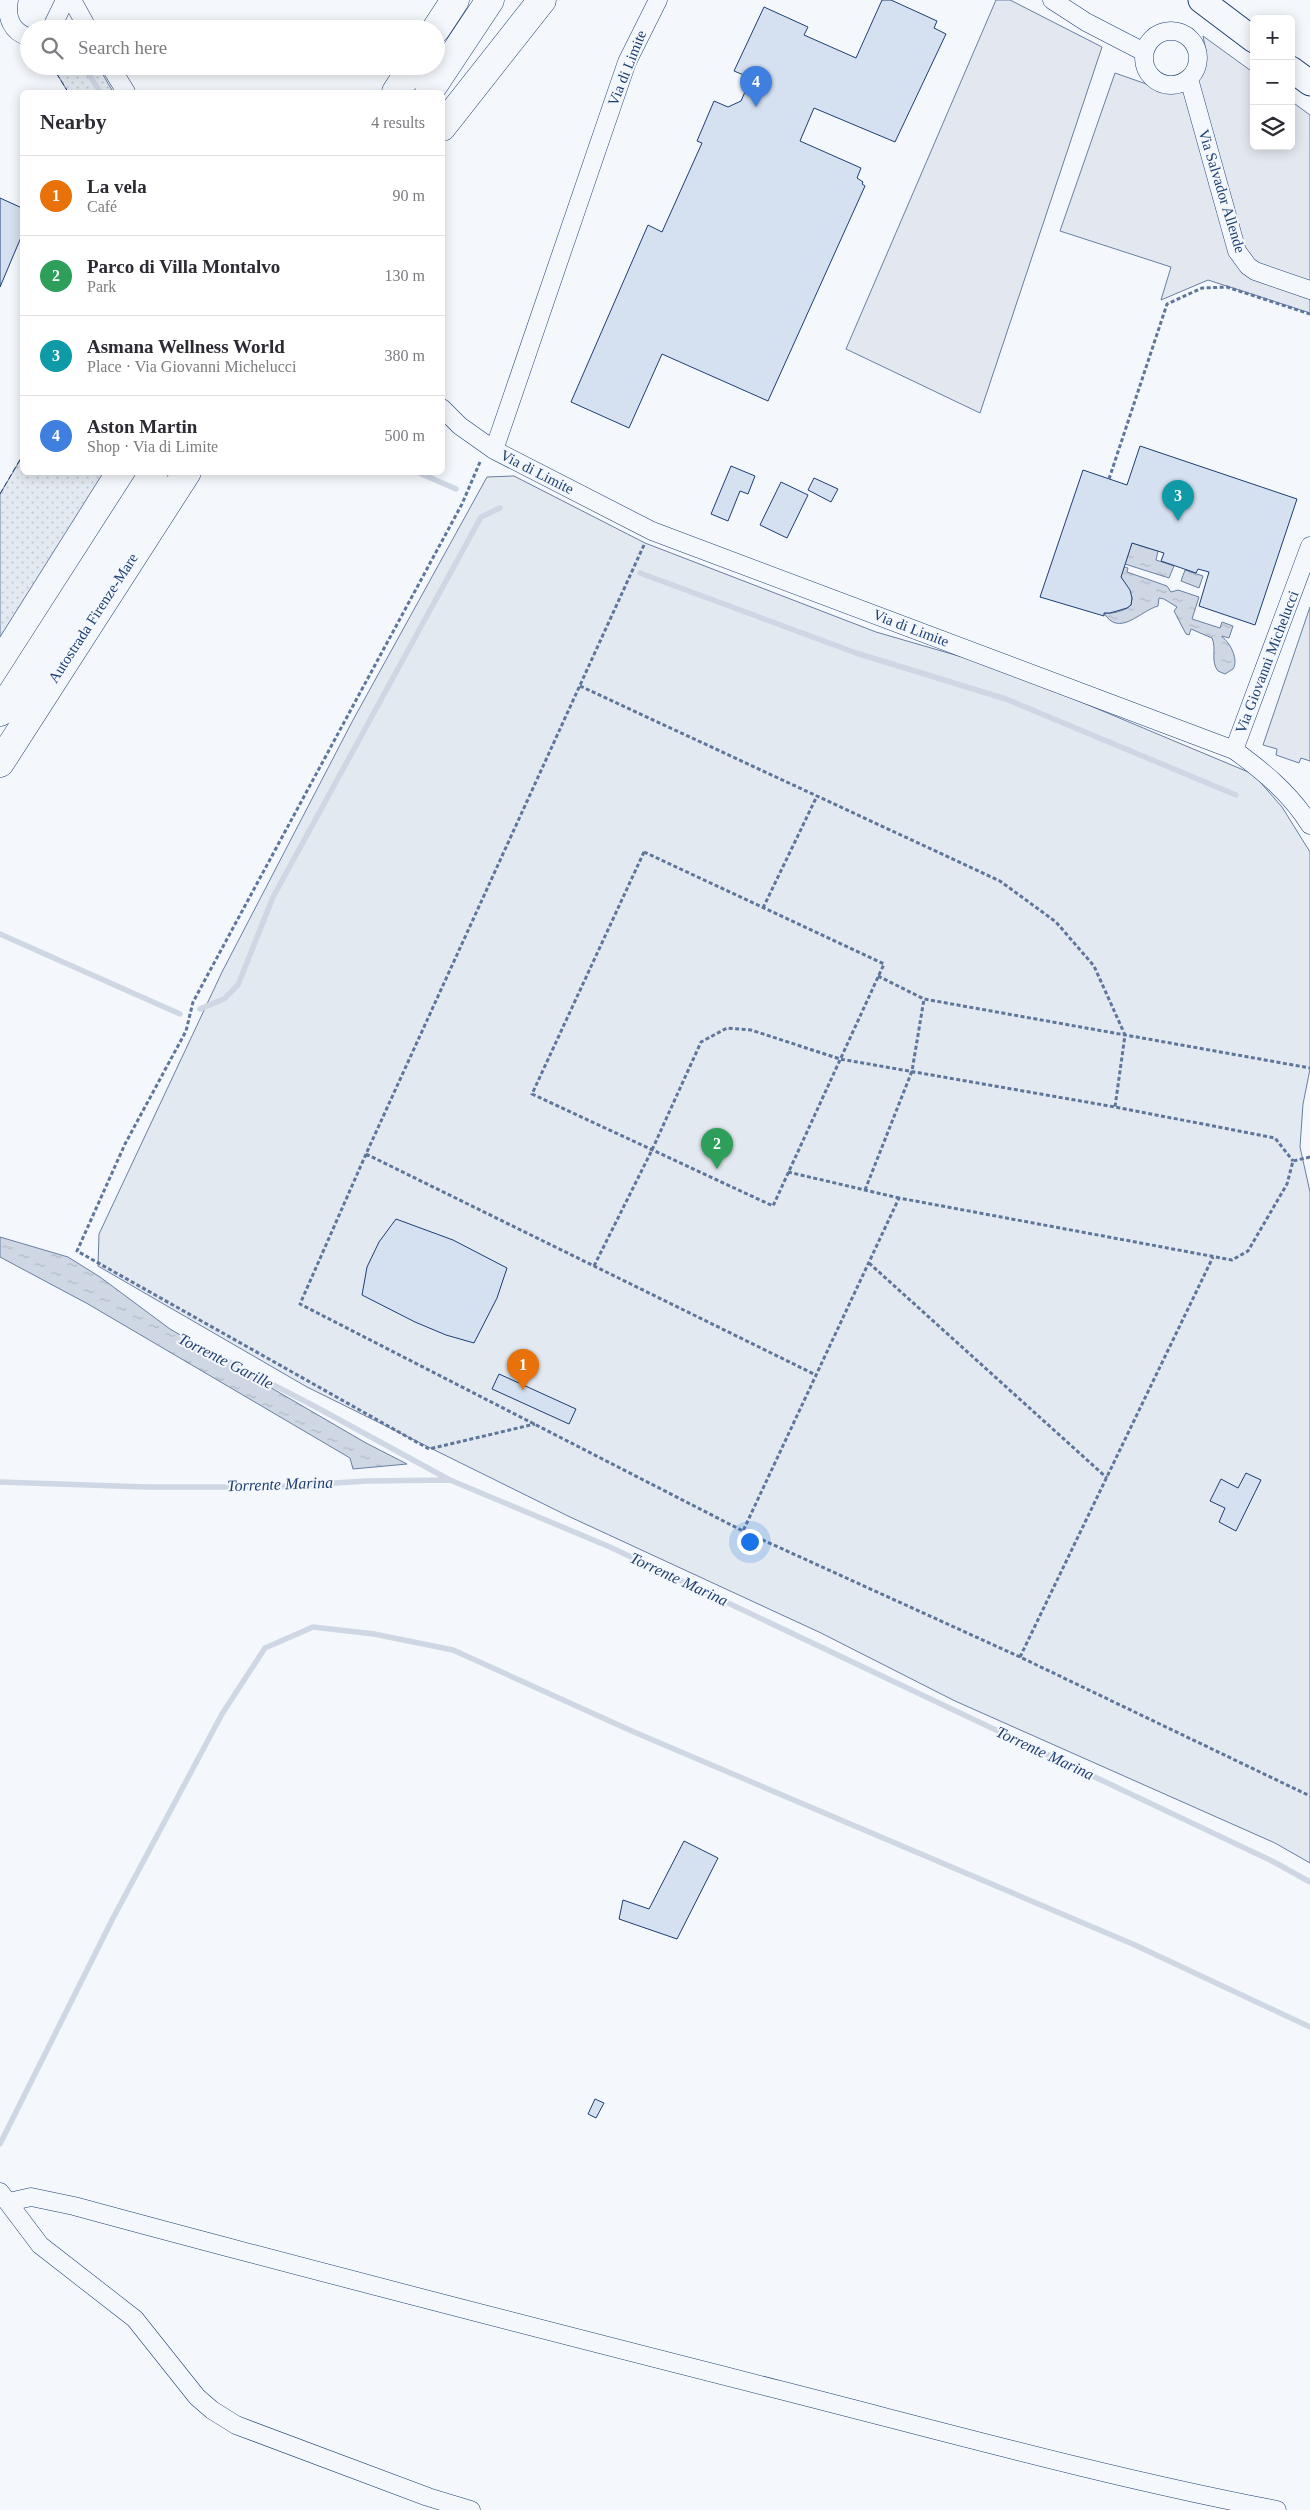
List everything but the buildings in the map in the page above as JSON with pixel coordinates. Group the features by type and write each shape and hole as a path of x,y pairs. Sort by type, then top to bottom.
{"highway":[{"path":"442,20 454,0"},
{"path":"445,68 490,0"},
{"path":"445,123 542,0"},
{"path":"397,90 407,75"},
{"path":"430,90 440,75"},
{"name":"Autostrada Firenze-Mare","path":"0,712 152,475"},
{"name":"Autostrada Firenze-Mare","path":"0,763 185,475"}],"main road":[{"path":"1201,0 1250,37"},
{"path":"1295,71 1310,83"}],"street":[{"path":"10,0 8,18 16,30 20,32"},
{"path":"55,20 65,0"},
{"path":"72,0 83,20"},
{"name":"Via di Limite","path":"494,450 627,62 658,0"},
{"path":"1052,0 1086,22 1144,52"},
{"path":"1161,31 1180,31 1189,36 1198,52 1198,62 1189,79 1173,85 1157,82 1146,69 1144,52 1153,36 1161,31"},
{"path":"116,75 125,90"},
{"name":"Via Salvador Allende","path":"1189,79 1237,251 1248,266 1255,271 1310,290"},
{"name":"Via di Limite","path":"445,411 460,426 494,450 652,531 1234,750 1280,788 1300,810 1310,825"},
{"name":"Via Giovanni Michelucci","path":"1234,750 1310,546"},
{"path":"5,2197 40,2245 135,2319 181,2379 212,2410 236,2425 428,2497 471,2510"},
{"path":"5,2197 31,2197 74,2206 402,2294 888,2418 1186,2492 1277,2510"}],"path":[{"path":"1108,479 1167,304 1202,288 1227,287 1310,314"},
{"path":"494,450 482,455 462,504 193,1002 186,1031 125,1144 77,1251 429,1450 535,1424"},
{"path":"638,555 366,1154 300,1304 743,1530 1020,1657 1310,1796"},
{"path":"579,686 1000,881 1056,922 1094,966 1125,1035 1115,1106"},
{"path":"763,908 816,796"},
{"path":"644,852 884,964 878,976 773,1206 532,1094 644,852"},
{"path":"878,976 924,999 1310,1068"},
{"path":"865,1190 912,1071 924,999"},
{"path":"594,1266 652,1150 701,1042 727,1028 751,1030 840,1058 1115,1106 1275,1138 1293,1161"},
{"path":"366,1154 816,1375"},
{"path":"1293,1161 1310,1157"},
{"path":"788,1172 899,1198 1232,1260 1248,1251 1288,1184 1293,1161"},
{"path":"743,1530 899,1198"},
{"path":"1020,1657 1213,1257"},
{"path":"869,1263 1107,1478"}],"shaded area":[{"path":"996,0 1010,0 1102,47 980,413 846,349"},
{"path":"1203,36 1250,70 1250,150 1295,150 1295,104 1310,115 1310,313 1208,280 1161,300 1171,267 1060,231 1115,73 1169,92 1185,91 1195,84 1204,69 1206,51"},
{"path":"58,75 103,75 112,90 67,90"},
{"path":"20,460 20,475 102,475 0,637 0,494"},
{"path":"514,476 645,543 876,632 1000,668 1253,774 1282,807 1310,852 1310,1069 1303,1104 1300,1147 1310,1192 1310,1863 1275,1843 955,1701 821,1633 568,1516 307,1387 98,1266 99,1234 222,972 353,720 487,477"},
{"path":"1310,607 1310,761 1301,758 1299,763 1276,755 1277,749 1263,745"}],"water":[{"path":"1132,543 1158,551 1156,560 1174,566 1169,578 1125,564"},
{"path":"1124,567 1128,568 1127,572 1167,586 1171,592 1178,590 1199,597 1192,619 1220,628 1222,622 1233,626 1229,638 1222,637 1233,652 1235,665 1233,669 1225,674 1218,671 1214,663 1212,638 1191,629 1189,635 1186,634 1174,611 1177,607 1164,599 1159,598 1158,606 1130,621 1116,623 1110,620 1104,613 1119,612 1131,605 1132,598 1121,577"},
{"path":"1185,570 1203,576 1199,588 1181,581"},
{"path":"0,1237 68,1257 100,1277 170,1329 366,1443 407,1464 353,1469 350,1458 88,1304 0,1257"}],"waterway":[{"path":"90,75 99,90"},
{"path":"424,475 456,489"},
{"path":"200,1009 224,999 238,985 273,897 481,517 500,508"},
{"path":"640,573 856,653 1006,699 1236,795"},
{"path":"0,934 180,1014"},
{"name":"Torrente Garille","path":"216,1355 448,1479"},
{"name":"Torrente Marina","path":"0,1482 146,1487 273,1487 366,1481 450,1480 610,1547 1274,1862 1310,1882"},
{"path":"0,2144 112,1920 222,1714 265,1648 313,1627 374,1634 453,1650 634,1732 1135,1945 1310,2027"}],"fence":[{"path":"58,75 67,90"},
{"path":"0,494 20,459"}],"place":[{"name":"Aston Martin","path":"756,107"},
{"name":"Asmana Wellness World","path":"1178,521"},
{"name":"Parco di Villa Montalvo","path":"717,1169"},
{"name":"La vela","path":"523,1390"}]}
